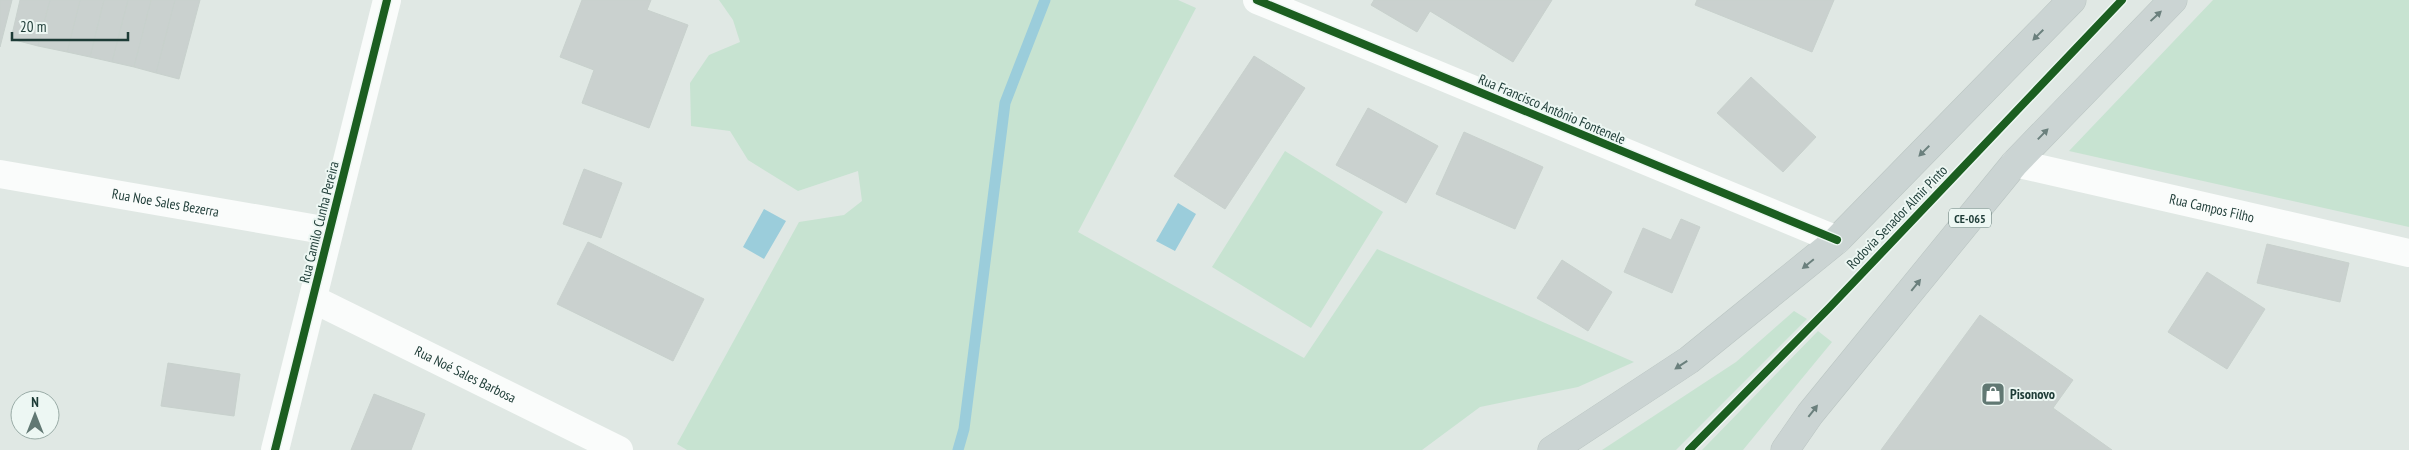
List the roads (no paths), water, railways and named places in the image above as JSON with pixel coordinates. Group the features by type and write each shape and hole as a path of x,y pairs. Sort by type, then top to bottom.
{"main road":[{"name":"Rodovia Senador Almir Pinto","path":"1552,450 1689,360 1837,240 2072,0"},
{"name":"CE-065","path":"1785,450 1810,414 2014,164 2173,0"}],"street":[{"name":"Rua Camilo Cunha Pereira","path":"275,450 387,0"},
{"name":"Rua Francisco Antônio Fontenele","path":"1257,0 1837,240"},
{"name":"Rua Campos Filho","path":"2014,164 2409,253"},
{"name":"Rua Noe Sales Bezerra","path":"0,174 329,231"},
{"name":"Rua Noé Sales Barbosa","path":"312,299 619,450"}],"water":[{"path":"1178,203 1196,214 1175,251 1156,241"},
{"path":"764,209 786,221 764,259 743,247"}],"waterway":[{"path":"958,450 964,429 1005,103 1045,0"}],"place":[{"name":"Pisonovo","path":"1993,394"}]}
